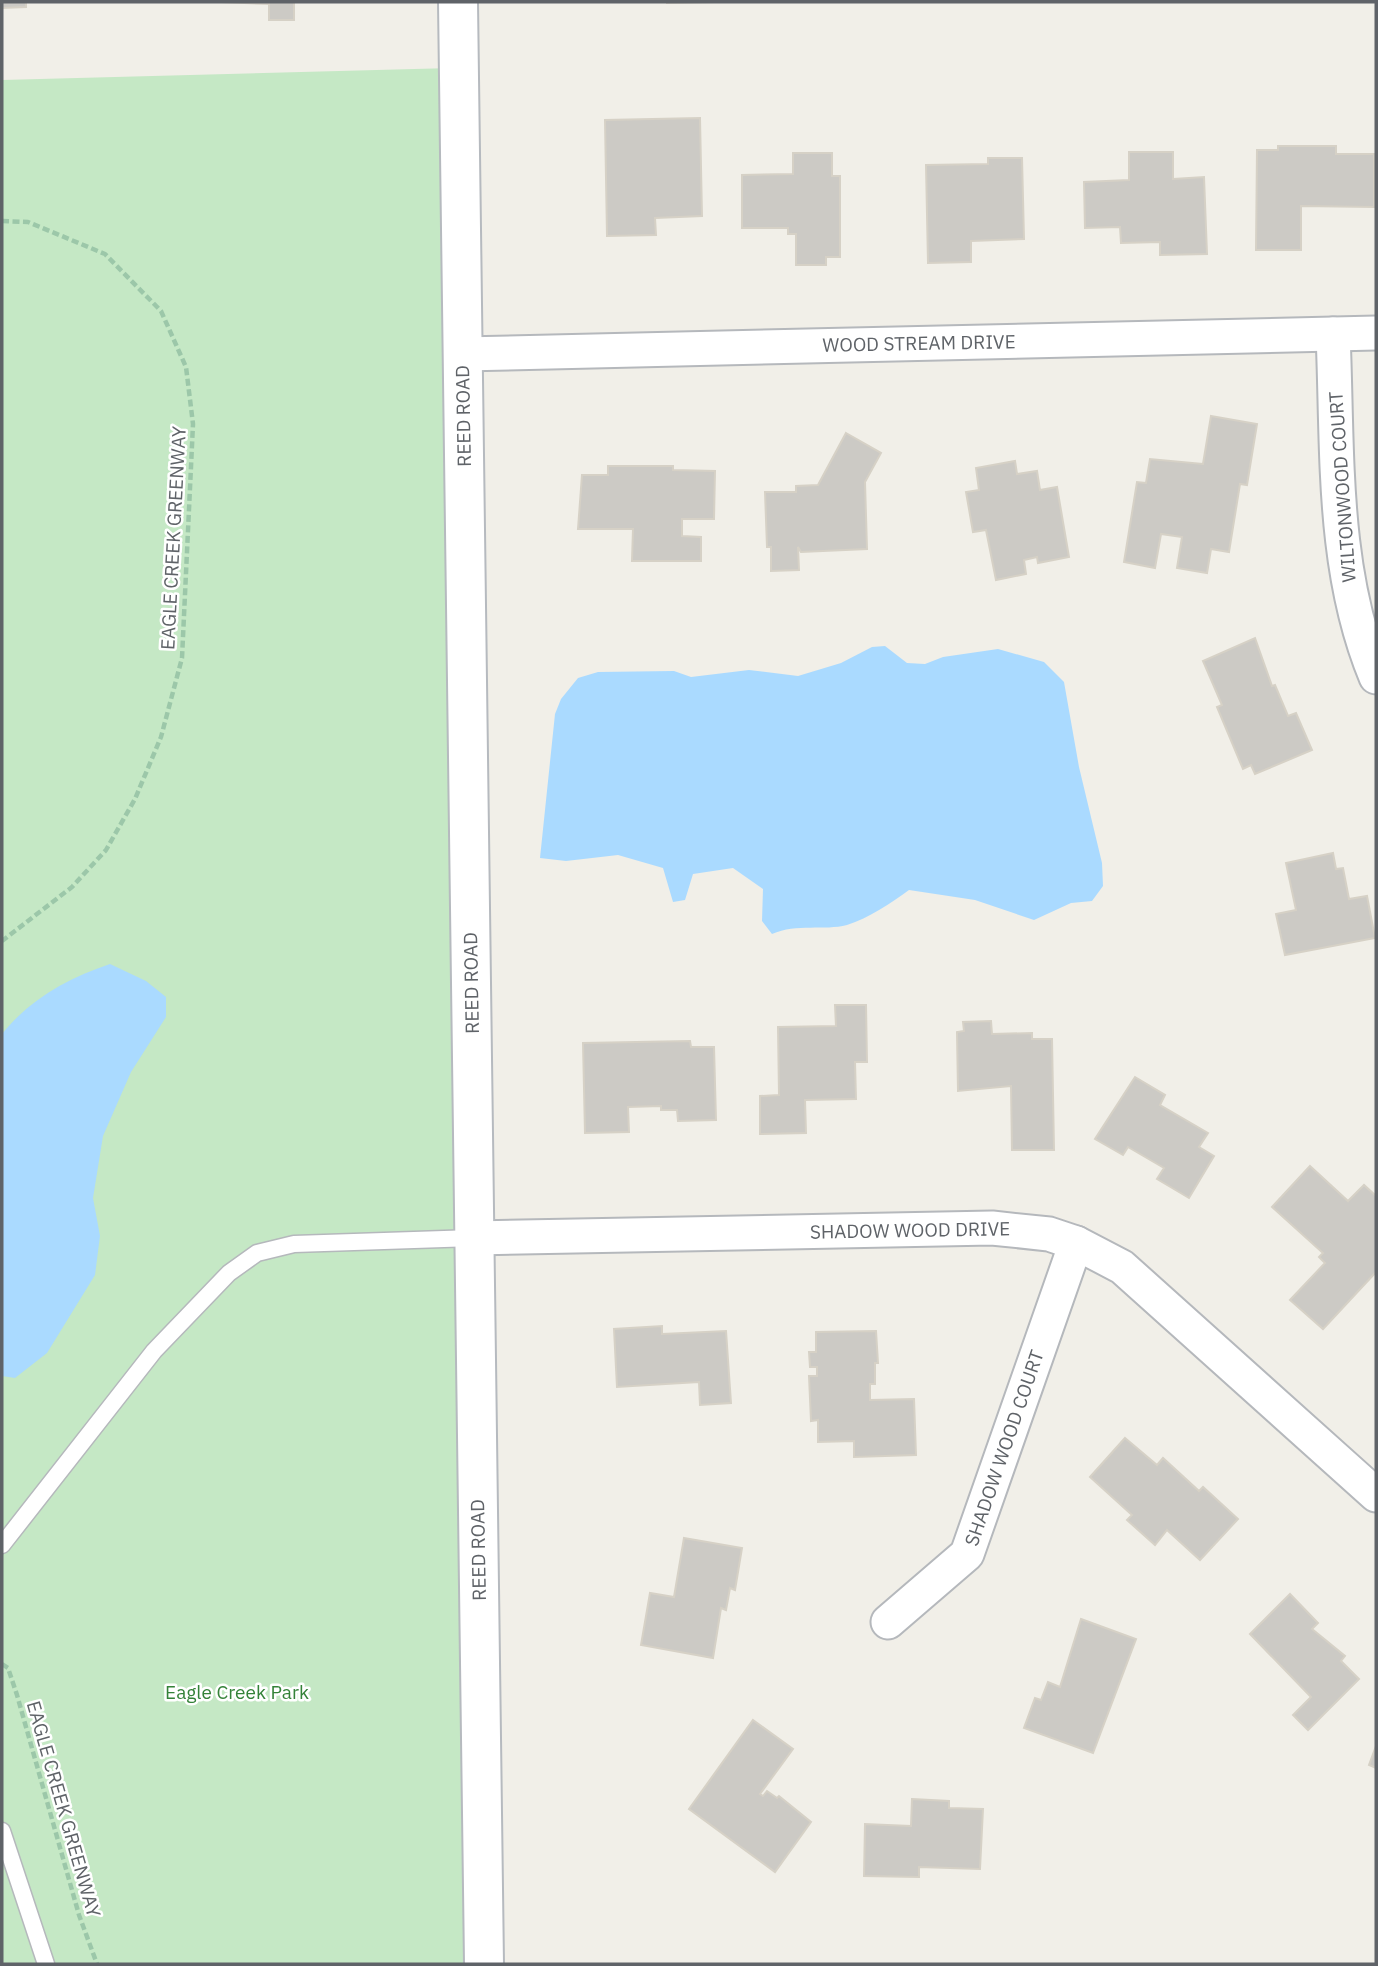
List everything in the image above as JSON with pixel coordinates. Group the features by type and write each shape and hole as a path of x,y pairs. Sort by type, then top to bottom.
{"main road":[{"name":"REED ROAD","path":"458,2 484,1964"}],"street":[{"name":"WOOD STREAM DRIVE","path":"462,354 1376,333"},
{"name":"WILTONWOOD COURT","path":"1333,334 1343,555 1357,627 1376,677"},
{"name":"SHADOW WOOD DRIVE","path":"474,1238 992,1228 1020,1229 1076,1243 1122,1267 1150,1289 1376,1494"},
{"name":"SHADOW WOOD COURT","path":"888,1622 967,1553 1076,1243"}],"lane":[{"path":"2,1545 154,1351 229,1273 257,1253 294,1244 474,1238"},
{"path":"2,1831 46,1964"}],"path":[{"name":"EAGLE CREEK GREENWAY","path":"2,221 28,222 105,254 161,311 186,367 193,425 182,658 161,737 135,799 106,850 72,887 2,941"},
{"name":"EAGLE CREEK GREENWAY","path":"2,1664 8,1668 17,1695 79,1915 97,1964"}],"green space":[{"name":"Eagle Creek Park","path":"452,68 477,1964 2,1964 2,80"}],"water":[{"path":"885,646 907,663 925,664 943,657 998,649 1044,662 1064,682 1079,767 1102,863 1103,886 1092,901 1071,903 1034,920 975,900 909,890 872,914 847,925 791,929 772,934 762,921 763,889 733,868 693,874 685,900 673,902 663,868 618,855 566,861 540,858 555,714 561,699 578,678 598,672 674,671 691,677 749,670 798,676 841,663 872,647"},
{"path":"110,964 146,981 166,997 166,1017 131,1072 103,1136 93,1198 100,1236 95,1275 47,1353 15,1378 2,1376 2,1034 37,1000 79,976"}],"building":[{"path":"2,2 26,2 26,7 2,8"},
{"path":"221,2 294,2 294,20 269,20 269,4"},
{"path":"700,118 702,216 655,218 656,235 607,236 605,120"},
{"path":"1278,146 1336,146 1336,154 1374,154 1374,207 1301,206 1301,250 1256,250 1257,150 1278,150"},
{"path":"1129,152 1173,152 1173,179 1204,177 1207,254 1160,255 1160,242 1121,243 1120,227 1085,228 1084,182 1129,180"},
{"path":"793,153 832,153 832,176 840,176 840,257 826,257 826,265 796,265 796,234 788,234 788,228 742,228 742,175 793,174"},
{"path":"988,158 1022,158 1024,239 971,241 971,262 928,263 926,165 988,164"},
{"path":"1211,416 1257,424 1247,485 1240,484 1229,552 1211,549 1207,573 1177,568 1182,537 1161,534 1155,568 1124,562 1137,482 1146,483 1150,459 1203,464"},
{"path":"846,433 881,453 865,482 867,549 801,552 798,547 799,570 771,571 771,547 767,547 765,492 796,492 796,486 818,485"},
{"path":"1015,461 1017,474 1037,471 1040,490 1057,487 1069,557 1038,563 1037,557 1024,560 1026,574 996,580 986,530 973,532 966,492 979,490 976,468"},
{"path":"608,466 673,466 673,470 715,471 714,519 682,519 682,536 701,537 701,561 632,561 633,529 578,529 582,475 608,475"},
{"path":"1255,638 1272,686 1275,685 1288,716 1296,713 1312,750 1255,774 1251,765 1243,769 1217,707 1222,705 1203,661"},
{"path":"1333,853 1336,869 1343,868 1349,899 1367,896 1375,938 1285,955 1276,914 1296,910 1286,863"},
{"path":"835,1005 866,1005 867,1062 855,1062 856,1099 805,1100 806,1133 760,1134 760,1096 779,1095 778,1027 836,1026"},
{"path":"991,1021 992,1034 1032,1033 1032,1039 1052,1039 1054,1150 1012,1150 1011,1086 958,1091 957,1032 964,1031 963,1022"},
{"path":"690,1041 691,1047 714,1047 716,1120 678,1121 677,1110 661,1110 661,1106 628,1107 629,1132 585,1133 583,1043"},
{"path":"1135,1077 1165,1095 1160,1105 1208,1133 1199,1147 1214,1156 1189,1198 1157,1179 1164,1168 1128,1147 1123,1155 1095,1139"},
{"path":"1310,1166 1348,1201 1364,1185 1376,1196 1376,1272 1323,1329 1290,1300 1325,1263 1319,1257 1323,1253 1272,1207"},
{"path":"662,1326 662,1334 726,1331 731,1403 700,1405 699,1382 617,1387 614,1329"},
{"path":"876,1331 878,1363 875,1363 875,1384 870,1384 870,1400 914,1399 916,1455 854,1457 854,1441 818,1442 818,1420 811,1421 809,1376 817,1376 817,1367 810,1367 809,1352 816,1352 816,1332"},
{"path":"1125,1438 1157,1465 1163,1458 1199,1491 1203,1487 1238,1519 1200,1560 1167,1530 1155,1545 1127,1520 1132,1515 1090,1477"},
{"path":"684,1538 742,1548 735,1590 730,1588 726,1610 721,1608 713,1658 641,1645 650,1593 674,1597"},
{"path":"1290,1594 1318,1623 1312,1629 1345,1656 1341,1661 1359,1679 1308,1730 1293,1715 1311,1697 1250,1634"},
{"path":"1081,1619 1136,1639 1093,1753 1024,1728 1035,1698 1041,1700 1048,1682 1060,1687"},
{"path":"753,1720 793,1749 760,1794 763,1796 767,1791 777,1798 779,1796 811,1822 775,1872 689,1809"},
{"path":"1376,1746 1376,1768 1369,1765"},
{"path":"912,1799 949,1801 949,1808 983,1809 980,1869 919,1867 919,1877 864,1876 865,1824 911,1826"}]}
